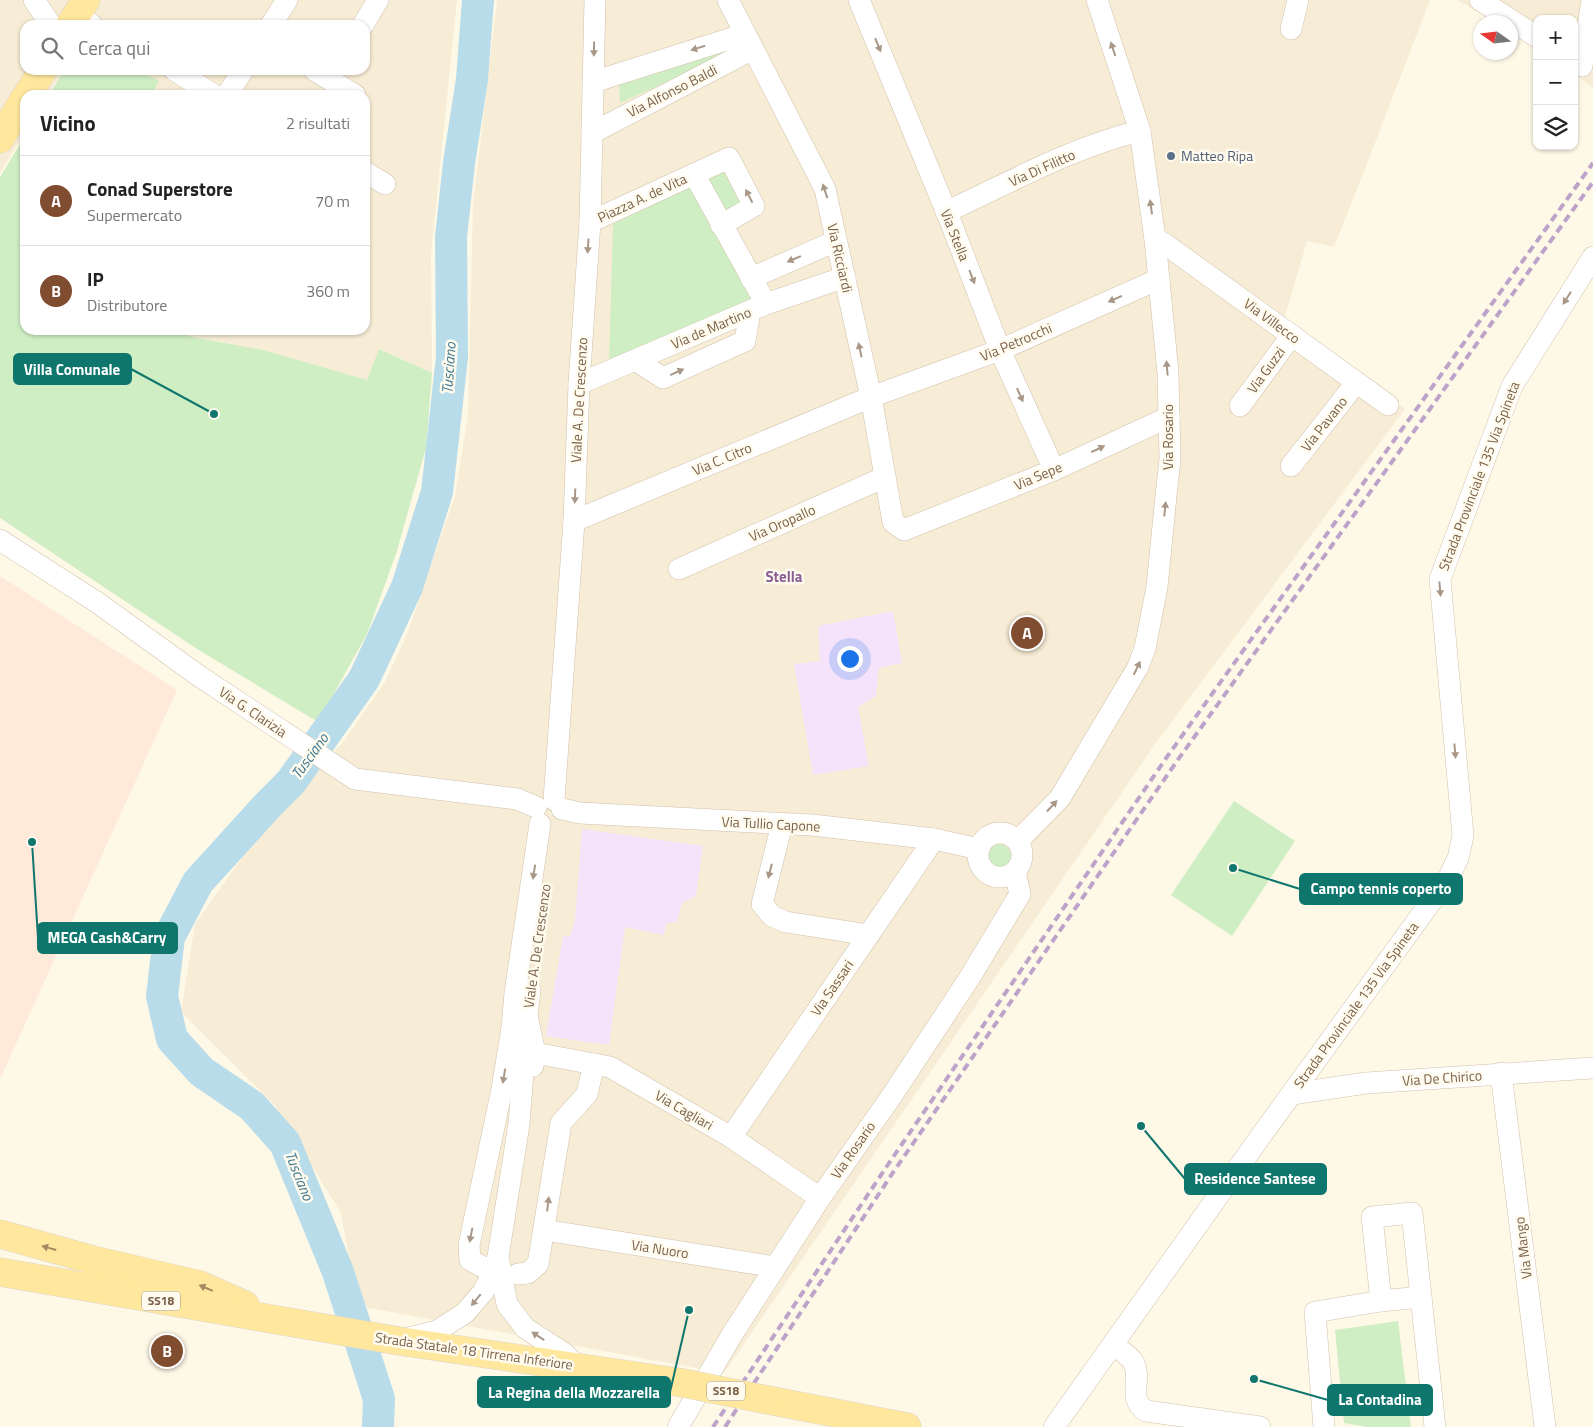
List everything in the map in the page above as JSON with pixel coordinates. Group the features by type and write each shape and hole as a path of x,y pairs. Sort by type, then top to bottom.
{"main road":[{"path":"30,90 39,75"},
{"path":"0,139 20,106"},
{"path":"0,1234 93,1260 200,1285 283,1322"},
{"name":"Strada Statale 18 Tirrena Inferiore","path":"0,1263 40,1279"},
{"name":"Strada Statale 18 Tirrena Inferiore","path":"0,1272 283,1322 683,1383 768,1400 820,1418 907,1427"}],"street":[{"path":"34,0 75,18"},
{"path":"274,20 287,0"},
{"path":"366,20 378,0"},
{"name":"Viale A. De Crescenzo","path":"576,1366 565,1354 525,1328 507,1304 491,1262 519,1124 528,1094 536,1053 527,1016 549,813 574,521 579,384 590,222 595,0"},
{"name":"Via Ricciardi","path":"728,0 825,189 871,398 892,522 904,530"},
{"name":"Via Stella","path":"859,0 1000,350 1054,470"},
{"name":"Via Rosario","path":"1018,841 1060,798 1138,667 1145,648 1156,588 1170,459 1168,374 1155,239 1140,131 1097,0"},
{"path":"1291,29 1298,0"},
{"path":"1480,0 1533,34"},
{"path":"1578,63 1592,0"},
{"name":"Via Alfonso Baldi","path":"593,82 749,41"},
{"name":"Via Alfonso Baldi","path":"592,133 749,41"},
{"path":"185,75 219,90"},
{"path":"230,90 240,75"},
{"path":"330,75 350,90"},
{"name":"Via Di Filitto","path":"946,212 1114,137 1140,131"},
{"name":"Piazza A. de Vita","path":"590,222 729,158 754,206 721,225"},
{"name":"Piazza A. de Vita","path":"694,174 751,278 758,308"},
{"path":"370,175 385,184"},
{"name":"Via Villecco","path":"1155,239 1388,405"},
{"path":"751,278 836,241"},
{"name":"Strada Provinciale 135 Via Spineta","path":"1054,1427 1252,1148 1448,877 1458,858 1463,836 1440,579 1512,386 1593,257"},
{"name":"Via de Martino","path":"579,384 758,308 844,277"},
{"name":"Via Petrocchi","path":"871,398 1000,350 1159,280"},
{"name":"Via Guzzi","path":"1240,406 1292,335"},
{"name":"Via Pavano","path":"1291,466 1356,383"},
{"name":"Via C. Citro","path":"574,521 871,398"},
{"name":"Via Sepe","path":"904,530 1054,470 1169,417"},
{"name":"Via Oropallo","path":"679,569 885,478"},
{"name":"Via G. Clarizia","path":"0,540 98,603 200,676 355,779 517,799 549,813"},
{"name":"Viale A. De Crescenzo","path":"491,1262 470,1260 469,1245 502,1089 512,1028 515,993 549,813"},
{"name":"Via Tullio Capone","path":"549,813 812,825 934,839 979,849"},
{"path":"782,824 762,904 772,916 786,922 869,935"},
{"path":"998,833 1012,836 1018,841 1022,858 1015,872 1008,876 997,878 990,875 980,865 979,849 983,841 989,836 998,833"},
{"name":"Via Sassari","path":"731,1138 934,839"},
{"name":"Via Rosario","path":"678,1427 733,1333 775,1267 965,985 1020,894 1015,872"},
{"name":"Viale A. De Crescenzo","path":"512,1028 524,1059 519,1124"},
{"name":"Via Cagliari","path":"536,1053 610,1067 731,1138 820,1198"},
{"path":"518,1274 528,1272 538,1264 561,1123 587,1094 594,1064"},
{"name":"Via De Chirico","path":"1292,1094 1366,1083 1593,1068"},
{"name":"Via Mango","path":"1502,1073 1543,1425"},
{"path":"1381,1301 1372,1217 1412,1213 1435,1427"},
{"name":"Via Nuoro","path":"544,1230 775,1267"},
{"path":"389,1339 437,1331 466,1313 483,1292 491,1277 491,1262"},
{"path":"1324,1427 1315,1312 1421,1296"},
{"path":"1113,1345 1134,1363 1136,1368 1135,1398 1143,1409 1150,1412 1260,1427"}],"shaded area":[{"path":"0,0 457,0 431,253 432,373 380,349 367,380 263,350 187,335 370,335 370,90 154,90 158,81 148,75 370,75 370,20 20,20 20,75 60,75 51,90 20,90 20,140 0,173"},
{"path":"497,0 1430,0 1334,247 1307,241 1284,319 1405,409 1155,744 724,1373 358,1306 341,1213 274,1104 181,1012 195,924 254,841 344,741 385,682 406,637 455,496 468,415 473,205"},
{"path":"1457,0 1593,0 1593,88 1578,77 1578,15 1533,15 1533,44 1518,35 1518,15 1483,15"},
{"path":"0,576 177,690 0,1079"},
{"path":"893,611 902,663 879,668 876,696 858,707 869,766 813,775 794,664 820,661 818,626"},
{"path":"582,829 703,846 696,896 682,903 677,922 666,923 664,935 625,927 609,1045 546,1036 563,936 570,936 575,919"}],"green space":[{"path":"722,48 726,55 620,103 619,79"},
{"path":"61,75 149,75 159,81 154,90 52,90"},
{"path":"20,144 20,335 187,335 263,350 367,380 379,349 432,373 426,448 396,554 367,634 318,722 197,649 0,518 0,177"},
{"path":"738,163 761,208 732,225 768,296 609,364 613,224"},
{"path":"1234,801 1295,841 1232,936 1171,895"},
{"path":"999,844 1008,847 1011,856 1008,865 999,868 990,865 987,856 990,847"},
{"path":"1398,1321 1411,1427 1367,1427 1344,1423 1335,1330"}],"waterway":[{"name":"Tusciano","path":"378,1427 379,1399 338,1272 285,1143 252,1106 202,1072 172,1039 162,996 169,937 198,882 291,782 364,679 407,587 437,492 452,357 451,237 459,163 472,79 478,0"}],"railway":[{"path":"713,1427 887,1166 1169,754 1593,163"},
{"path":"725,1427 894,1171 1177,761 1593,182"}],"place":[{"name":"Matteo Ripa","path":"1171,156"},
{"name":"Villa Comunale","path":"214,414"},
{"name":"Conad Superstore","path":"1027,633"},
{"name":"MEGA Cash&Carry","path":"32,842"},
{"name":"Campo tennis coperto","path":"1233,868"},
{"name":"Residence Santese","path":"1141,1126"},
{"name":"La Regina della Mozzarella","path":"689,1310"},
{"name":"IP","path":"167,1351"},
{"name":"La Contadina","path":"1254,1379"}],"district":[{"name":"Stella","path":"784,577"}]}
